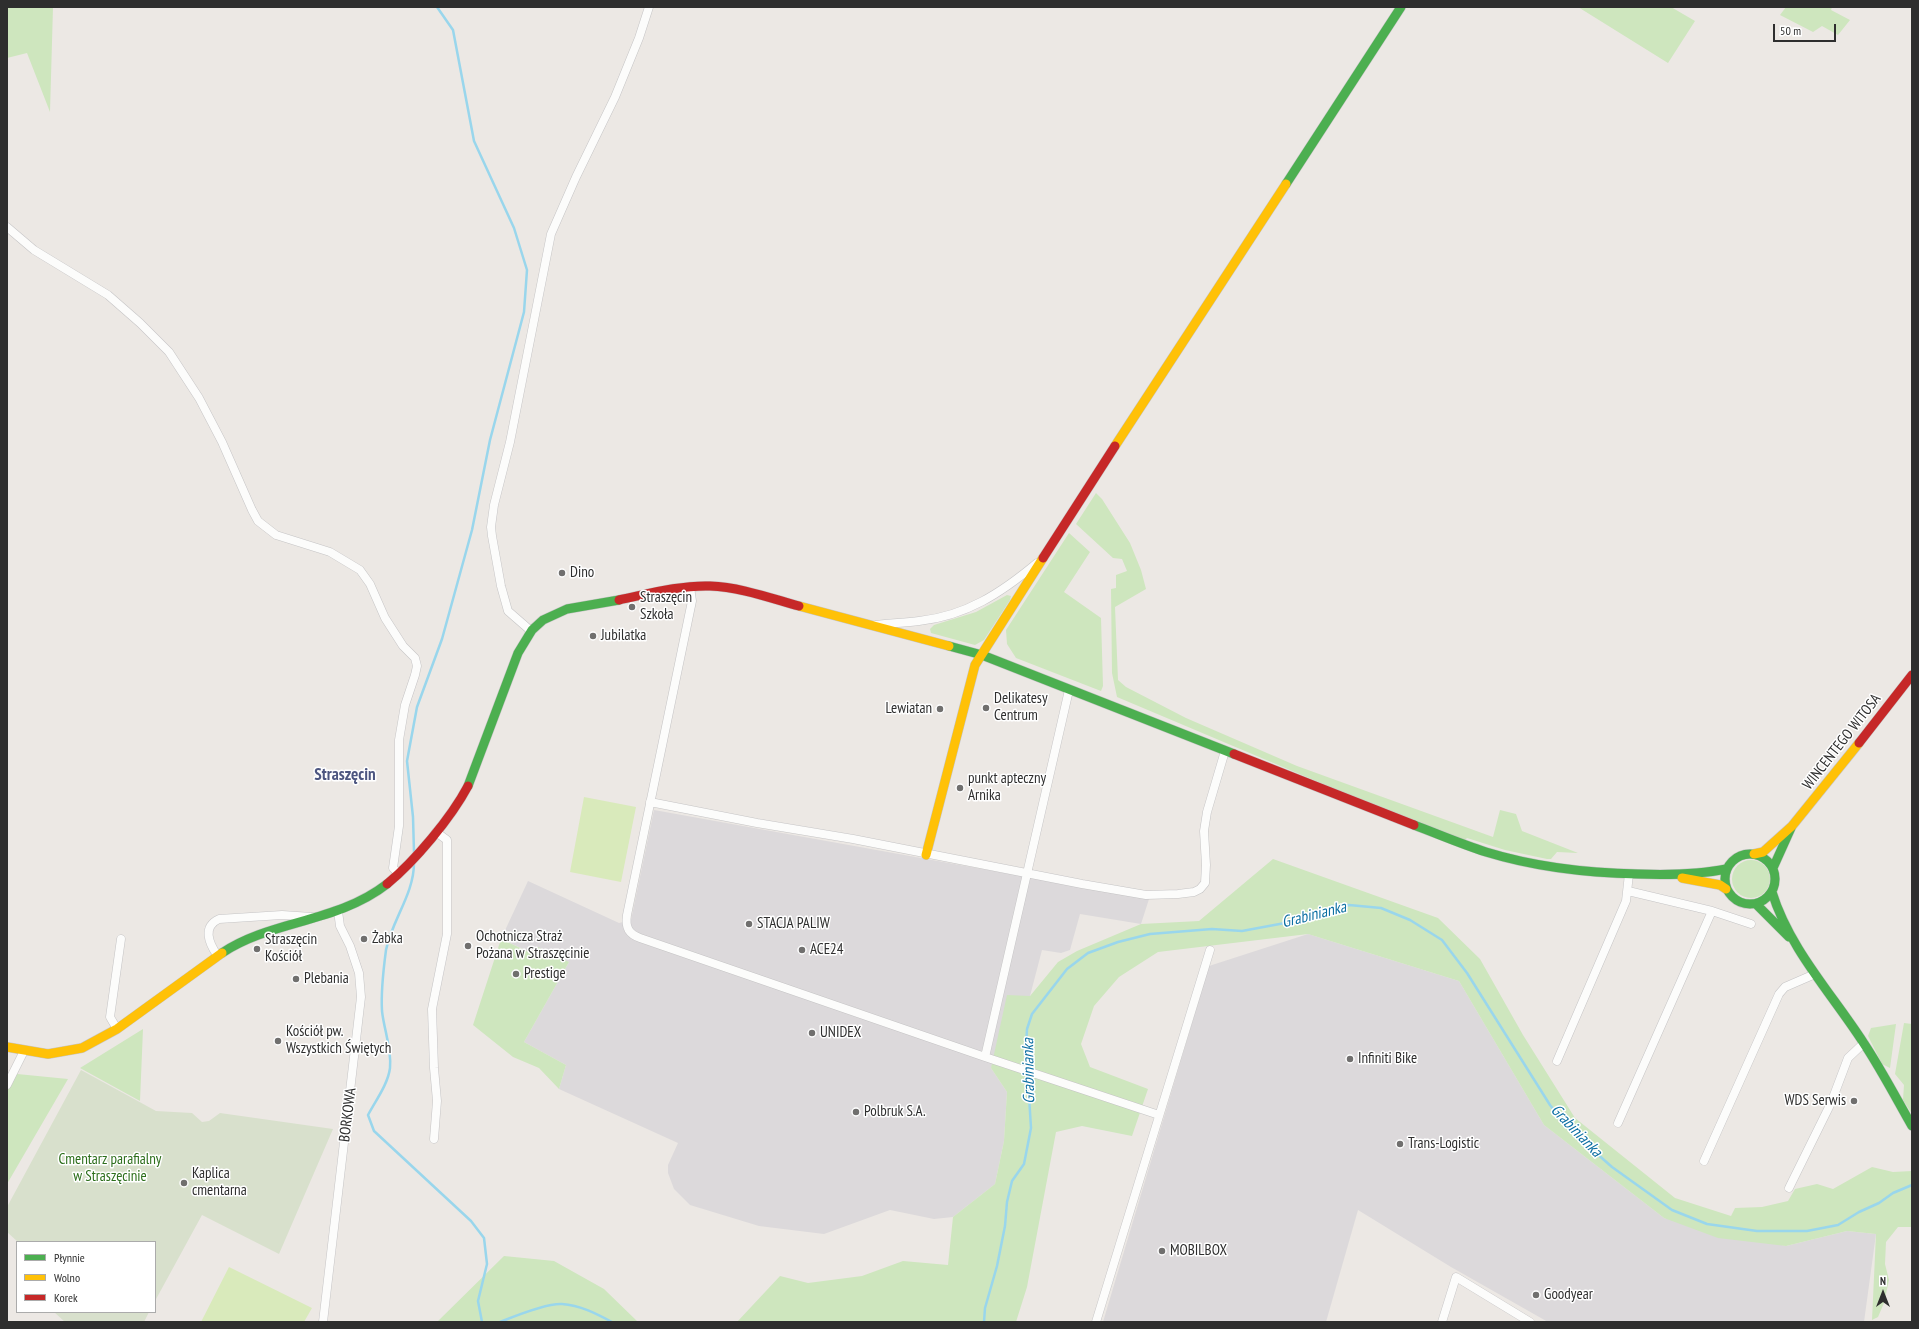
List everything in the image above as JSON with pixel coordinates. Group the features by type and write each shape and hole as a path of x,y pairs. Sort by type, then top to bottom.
{"street":[{"path":"531,630 508,612 503,596 491,532 494,505 510,442 551,234 576,177 615,97 639,38 649,7"},
{"path":"926,854 975,665 1401,7"},
{"path":"7,227 34,250 108,295 140,323 169,352 199,398 222,442 258,521 276,535 330,552 349,562 360,570 370,584 385,618 403,646 415,658 417,666 405,705 399,740 399,826 393,860 393,868 399,874"},
{"path":"872,625 920,621 952,615 968,609 985,601 1012,584 1043,558"},
{"path":"7,1047 44,1054 61,1053 82,1048 117,1029 217,955 254,937 338,911 377,892 399,874 434,833 451,812 466,787 514,662 531,630 549,615 567,609 690,587 709,586 731,588 982,655 1491,854 1522,862 1566,870 1676,876 1720,885 1738,901 1747,904 1756,904 1772,892"},
{"path":"690,587 692,601 626,923 631,935 1013,1067 1159,1115"},
{"name":"WINCENTEGO WITOSA","path":"1754,854 1762,852 1792,826 1825,788 1912,675"},
{"path":"985,1057 1069,690"},
{"path":"650,802 757,823 853,839 1027,874 1146,895 1178,894 1194,892 1200,889 1205,883 1204,831 1207,812 1225,751"},
{"name":"WINCENTEGO WITOSA","path":"1773,868 1792,826"},
{"path":"434,833 447,840 447,925 432,1009 437,1102 434,1139"},
{"path":"1726,889 1726,869 1737,857 1745,854 1754,854 1765,858 1773,868 1775,876 1772,892 1775,902 1797,946 1864,1043 1912,1126"},
{"path":"1676,876 1726,869"},
{"path":"1557,1061 1626,901 1629,874"},
{"path":"1628,891 1712,912 1751,924"},
{"path":"1756,904 1797,946"},
{"name":"BORKOWA","path":"323,1322 361,997 359,973 350,946 340,926 338,911"},
{"path":"1618,1123 1712,912"},
{"path":"217,955 210,944 208,934 212,924 219,919 282,915 317,917"},
{"path":"117,1029 110,1017 121,939"},
{"path":"1096,1322 1210,950"},
{"path":"1704,1161 1779,994 1785,987 1815,974"},
{"path":"1789,1188 1831,1103 1848,1058 1864,1043"},
{"path":"7,1085 24,1051"},
{"path":"1442,1322 1456,1277 1530,1322"}],"shaded area":[{"path":"654,810 1149,899 1141,924 1080,914 1070,950 1061,953 1042,950 1030,996 991,1068 1007,1092 1004,1141 995,1184 953,1217 934,1219 890,1210 824,1234 759,1226 690,1205 674,1189 668,1173 668,1165 678,1143 559,1089 566,1065 524,1042 569,962 532,953 501,939 528,881 619,923 631,920"},
{"path":"1308,934 1459,981 1544,1125 1664,1218 1786,1246 1847,1231 1876,1234 1864,1322 1548,1322 1451,1267 1358,1210 1326,1322 1103,1322 1209,966"}],"green space":[{"path":"7,7 53,7 50,112 27,53 7,58"},
{"path":"1578,7 1671,7 1695,21 1668,63"},
{"path":"1786,7 1832,7 1831,10 1850,20 1838,35 1822,26 1813,32 1780,15"},
{"path":"1096,493 1102,499 1130,543 1141,570 1146,589 1115,607 1118,680 1126,687 1186,718 1297,766 1493,837 1500,810 1516,814 1522,831 1578,853 1557,852 1551,859 1547,859 1505,850 1467,838 1465,840 1335,789 1117,697 1112,673 1111,589 1116,588 1116,575 1127,571 1122,559 1113,558 1076,524"},
{"path":"1069,533 1090,552 1064,592 1101,618 1103,686 1101,691 1016,658 1007,644 1006,630"},
{"path":"1007,595 1011,596 1010,600 984,640 975,645 931,633 930,629 934,625 976,612"},
{"path":"584,797 636,807 621,882 570,872"},
{"path":"1273,859 1438,918 1480,959 1523,1035 1575,1118 1675,1198 1731,1216 1735,1208 1762,1207 1788,1201 1795,1189 1817,1184 1833,1189 1872,1167 1893,1172 1912,1171 1912,1227 1898,1227 1886,1242 1885,1264 1889,1280 1884,1303 1878,1317 1872,1320 1876,1234 1847,1231 1786,1246 1718,1238 1664,1218 1544,1125 1459,981 1308,934 1158,952 1119,977 1094,1006 1081,1044 1090,1067 1148,1089 1132,1136 1082,1126 1056,1132 1027,1287 1016,1322 737,1322 780,1276 808,1283 862,1276 903,1261 948,1265 953,1217 995,1184 1004,1141 1007,1092 991,1068 1007,995 1030,996 1058,962 1077,951 1141,924 1199,921"},
{"path":"1747,860 1755,860 1765,865 1769,872 1769,886 1765,893 1755,898 1747,898 1737,893 1735,890 1732,883 1732,875 1737,865 1740,863"},
{"path":"501,939 531,953 538,947 569,962 524,1042 566,1065 559,1089 539,1068 513,1057 473,1025"},
{"path":"1904,1023 1912,1024 1912,1114 1903,1100 1904,1085 1895,1074"},
{"path":"1896,1024 1890,1068 1882,1064 1868,1036 1871,1028"},
{"path":"143,1029 140,1101 80,1068"},
{"name":"Cmentarz parafialny w Straszęcinie","path":"81,1070 156,1111 192,1113 202,1122 209,1121 220,1113 333,1129 279,1254 202,1215 156,1299 156,1241 17,1241 7,1232 7,1207"},
{"path":"7,1073 68,1079 7,1184"},
{"path":"504,1256 554,1261 604,1289 638,1322 437,1322"},
{"path":"229,1267 312,1308 304,1322 201,1322"},
{"path":"55,1313 148,1313 144,1322 65,1322"}],"waterway":[{"path":"414,852 413,817 407,761 417,707 442,639 472,530 490,440 524,312 527,270 514,228 474,141 453,30 437,7"},
{"path":"414,863 413,874 407,896 393,928 385,956 382,1011 389,1047 389,1074 368,1115 374,1131 471,1221 484,1238 487,1264 478,1301 482,1322"},
{"name":"Grabinianka","path":"984,1322 985,1308 997,1266 1005,1226 1007,1202 1012,1181 1024,1164 1031,1128 1026,1047 1027,1029 1032,1014 1067,969 1088,953 1118,942 1150,934 1212,929 1242,931 1285,923 1349,905 1381,908 1410,920 1442,940 1467,973 1550,1105 1569,1129 1612,1167 1672,1210 1707,1224 1757,1231 1807,1231 1838,1225 1859,1212 1879,1203 1893,1193 1912,1185"},
{"name":"Grabinianka","path":"500,1322 522,1313 555,1304 582,1308 612,1322"}],"traffic: fast":[{"path":"1286,184 1401,7"},
{"path":"468,786 518,653 532,630 543,620 567,609 619,600"},
{"path":"949,646 982,655 1234,754"},
{"path":"1414,825 1486,852 1523,862 1580,871 1682,874 1726,869"},
{"path":"1773,868 1791,828"},
{"path":"1745,854 1755,854 1768,861 1775,874 1775,879 1775,884 1768,897 1755,904 1745,904 1736,900 1729,893 1725,884 1725,874 1729,865 1736,858 1745,854"},
{"path":"222,953 241,942 261,934 347,907 368,897 387,884"},
{"path":"1772,892 1789,932 1800,951 1870,1052 1912,1126"},
{"path":"1756,904 1789,937"}],"traffic: slow":[{"path":"1115,446 1286,184"},
{"path":"926,855 975,665 1043,558"},
{"path":"799,606 949,646"},
{"path":"1754,854 1763,852 1792,826 1859,743"},
{"path":"1682,878 1720,885 1726,889"},
{"path":"7,1047 48,1054 82,1048 117,1029 222,953"}],"traffic: jam":[{"path":"1043,558 1115,446"},
{"path":"619,600 676,588 710,586 732,588 799,606"},
{"path":"1859,743 1912,675"},
{"path":"1234,754 1414,825"},
{"path":"387,884 432,838 452,812 468,786"}],"place":[{"name":"Dino","path":"562,573"},
{"name":"Straszęcin Szkoła","path":"632,607"},
{"name":"Jubilatka","path":"593,636"},
{"name":"Delikatesy Centrum","path":"986,708"},
{"name":"Lewiatan","path":"940,709"},
{"name":"punkt apteczny Arnika","path":"960,788"},
{"name":"STACJA PALIW","path":"749,924"},
{"name":"Żabka","path":"364,939"},
{"name":"Ochotnicza Straż Pożana w Straszęcinie","path":"468,946"},
{"name":"Straszęcin Kościół","path":"257,949"},
{"name":"ACE24","path":"802,950"},
{"name":"Prestige","path":"516,974"},
{"name":"Plebania","path":"296,979"},
{"name":"UNIDEX","path":"812,1033"},
{"name":"Kościół pw. Wszystkich Świętych","path":"278,1041"},
{"name":"Infiniti Bike","path":"1350,1059"},
{"name":"WDS Serwis","path":"1854,1101"},
{"name":"Polbruk S.A.","path":"856,1112"},
{"name":"Trans-Logistic","path":"1400,1144"},
{"name":"Kaplica cmentarna","path":"184,1183"},
{"name":"MOBILBOX","path":"1162,1251"},
{"name":"Goodyear","path":"1536,1295"}],"district":[{"name":"Straszęcin","path":"345,775"}]}
